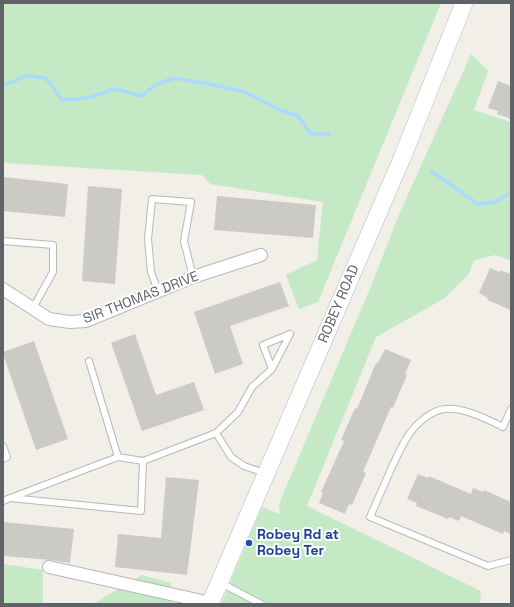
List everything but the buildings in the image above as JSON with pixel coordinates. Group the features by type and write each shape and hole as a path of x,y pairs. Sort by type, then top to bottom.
{"street":[{"name":"ROBEY ROAD","path":"211,604 399,165 464,3"},
{"name":"SIR THOMAS DRIVE","path":"3,288 49,319 70,322 86,321 193,277 261,255"},
{"path":"49,567 211,604"}],"lane":[{"path":"158,291 151,272 148,239 152,199 191,202 184,241 193,277"},
{"path":"3,241 53,245 53,272 33,308"},
{"path":"3,501 118,457 143,461 216,433 238,412 252,387 272,369 290,334 263,344 272,369"},
{"path":"89,360 118,457"},
{"path":"511,409 503,427 479,416 463,411 444,409 421,421 410,432 401,447 370,517 488,566 511,560"},
{"path":"216,433 231,457 244,466 266,474"},
{"path":"3,446 7,457 3,458"},
{"path":"10,498 141,511 143,461"},
{"path":"220,583 261,604"}],"green space":[{"path":"3,3 441,3 318,302 299,309 286,275 317,260 323,202 210,184 202,175 3,163"},
{"path":"471,54 488,71 474,110 511,122 511,261 496,255 474,260 468,275 445,298 376,337 307,506 481,591 480,604 221,604 262,507 280,514 279,504 371,286 398,217"},
{"path":"3,564 43,570 43,604 3,604"},
{"path":"142,575 171,583 172,604 93,604"}],"waterway":[{"path":"3,85 28,75 47,79 62,100 87,98 115,89 142,96 156,84 175,78 245,92 282,111 297,115 311,134 329,134"},
{"path":"431,171 478,204 495,202 511,193"}],"place":[{"name":"Robey Rd at Robey Ter","path":"249,543"}]}
